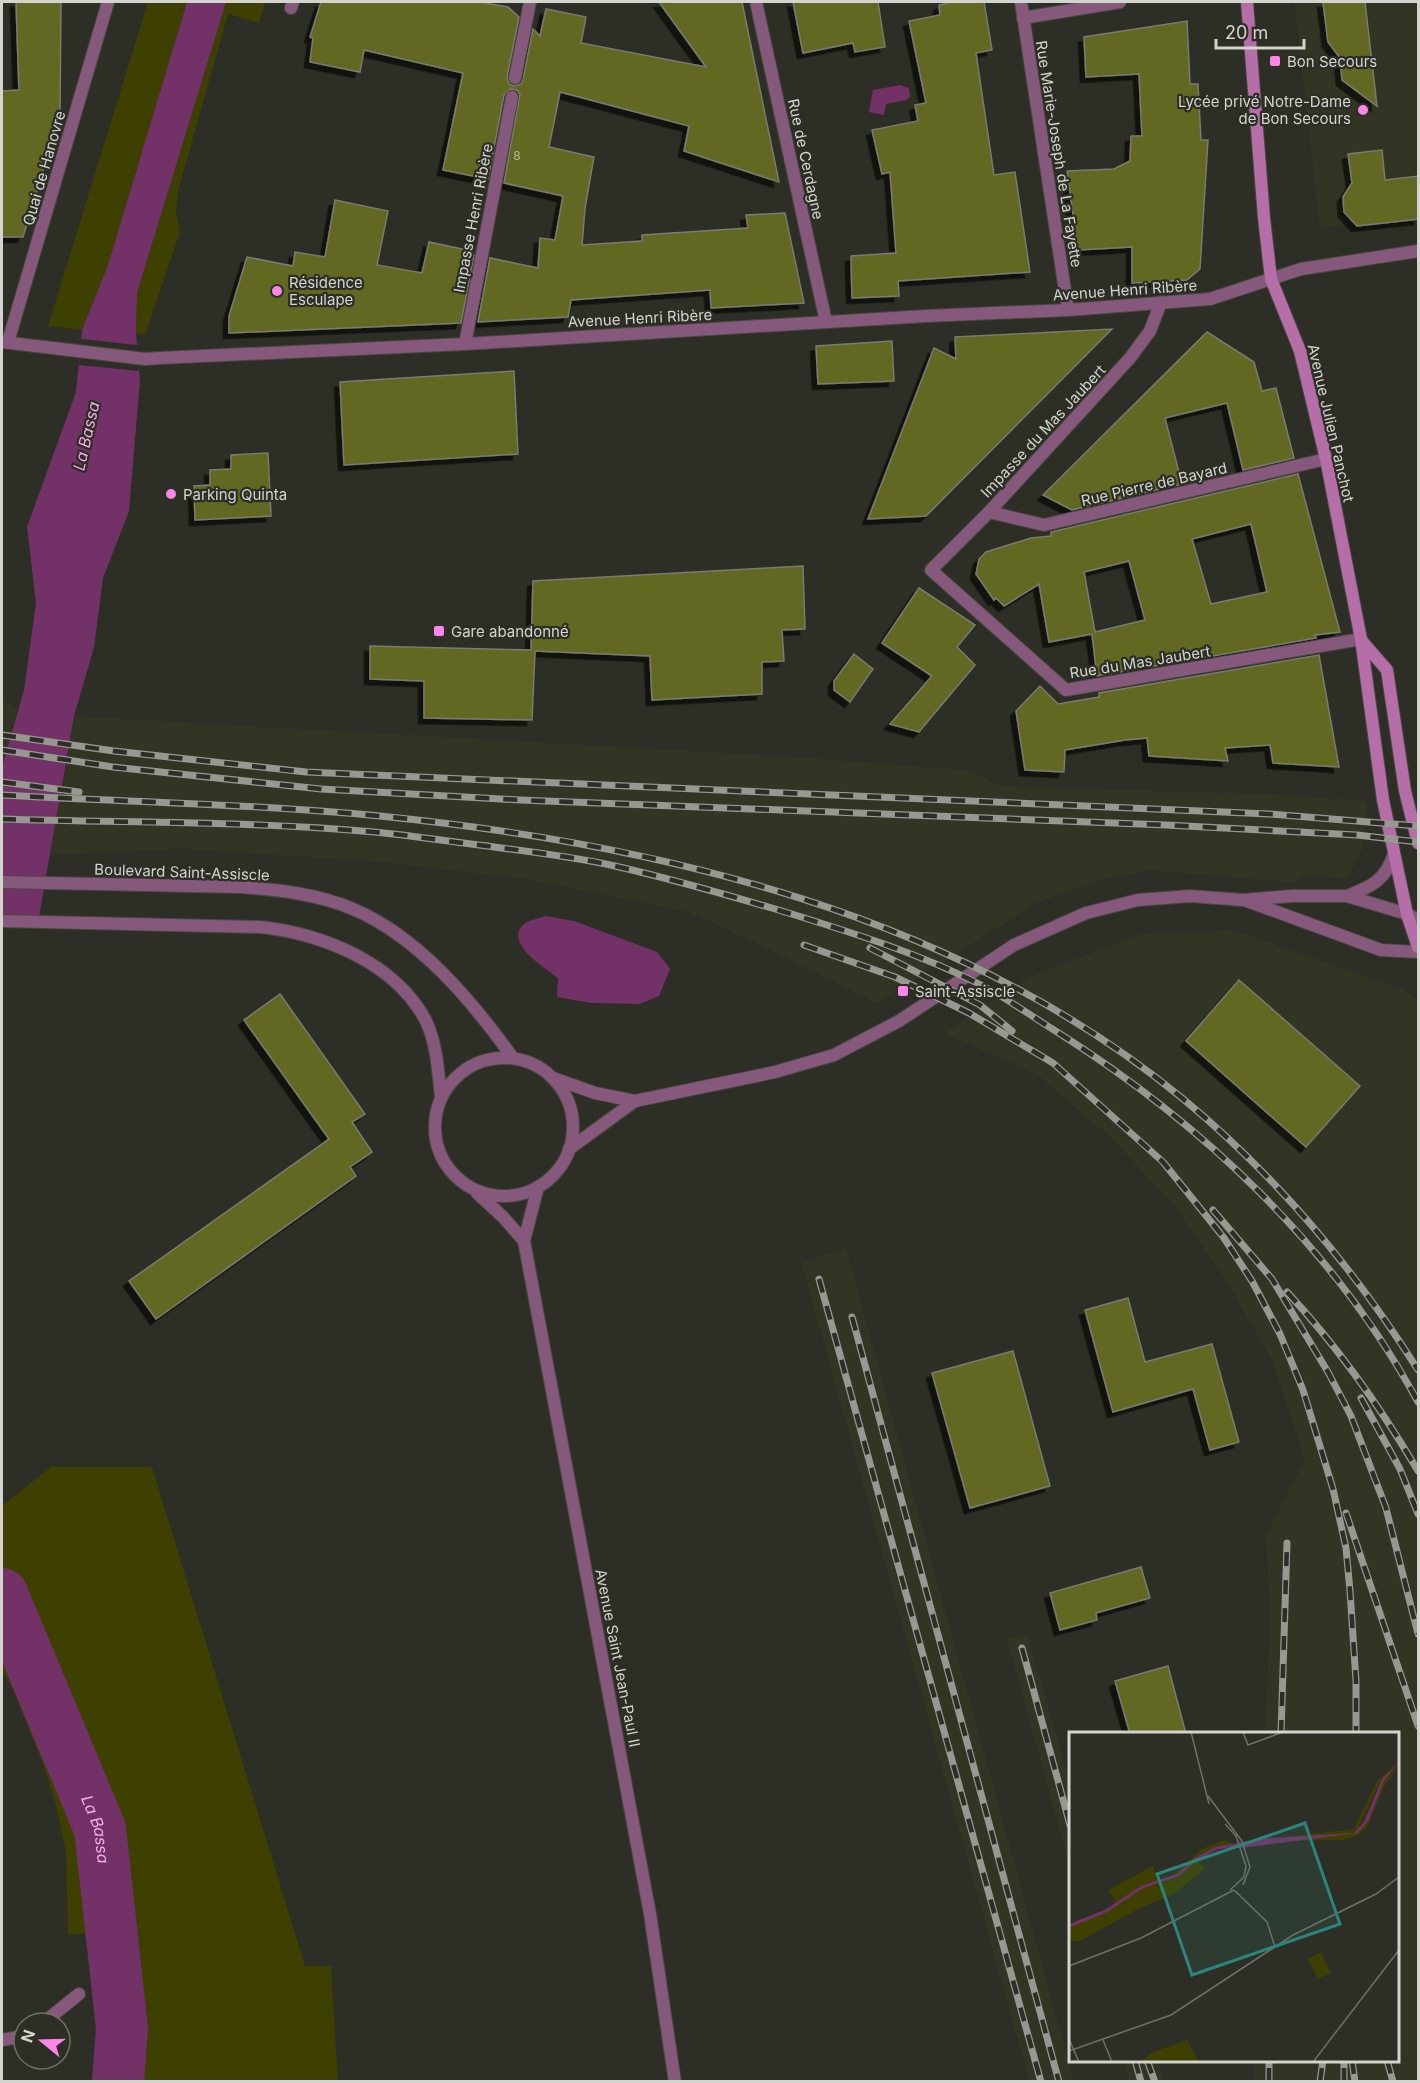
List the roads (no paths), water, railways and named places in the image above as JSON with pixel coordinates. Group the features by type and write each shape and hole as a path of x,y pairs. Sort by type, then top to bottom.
{"main road":[{"name":"Avenue Julien Panchot","path":"1247,2 1271,279 1300,351 1326,459 1361,639 1383,800 1407,914 1419,947"},
{"name":"Avenue Julien Panchot","path":"1361,639 1387,670 1405,791 1419,843"}],"street":[{"name":"Quai de Hanovre","path":"5,342 108,2"},
{"path":"515,78 530,2"},
{"name":"Rue de Cerdagne","path":"756,2 826,322"},
{"name":"Rue Marie-Joseph de La Fayette","path":"1021,2 1068,310"},
{"path":"1023,18 1120,2"},
{"name":"Impasse Henri Ribère","path":"465,344 512,97"},
{"name":"Avenue Henri Ribère","path":"5,342 145,358 465,344 1068,310 1210,299 1301,269 1419,252"},
{"name":"Impasse du Mas Jaubert","path":"932,570 989,512 1131,358 1150,331 1161,302"},
{"name":"Rue Pierre de Bayard","path":"989,512 1044,525 1326,459"},
{"name":"Rue du Mas Jaubert","path":"932,570 1066,690 1361,639"},
{"path":"1347,896 1372,886 1386,874 1394,854"},
{"name":"Boulevard Saint-Assiscle","path":"2,882 241,887 318,897 354,909 409,943 442,973 469,999 513,1058"},
{"path":"553,1078 595,1093 635,1101 775,1072 834,1055 898,1021 1014,945 1086,913 1138,900 1190,896 1243,900 1292,896 1347,896 1407,914 1419,920"},
{"path":"1243,900 1381,950 1419,952"},
{"path":"2,921 261,927 290,930 320,939 344,950 388,976 413,1001 426,1022 436,1053 441,1097"},
{"path":"473,1189 494,1196 517,1195 538,1187 558,1170 569,1149 573,1130 571,1111 565,1093 553,1078 535,1064 513,1058 491,1058 470,1066 453,1079 441,1097 435,1119 436,1142 445,1164 460,1181 473,1189 503,1217 525,1241"},
{"path":"569,1149 635,1101"},
{"name":"Avenue Saint Jean-Paul II","path":"538,1187 525,1241 650,1914 675,2082"},
{"path":"58,2011 79,1994"}],"water":[{"path":"187,2 226,2 137,293 136,333 140,380 129,511 103,578 94,647 74,716 39,917 2,922 2,767 24,690 36,603 27,527 76,392 82,330 108,265"},
{"path":"900,85 909,88 910,97 886,104 884,115 869,112 873,90"},
{"path":"545,916 574,921 657,952 670,969 659,996 640,1004 592,1003 557,997 558,978 529,955 519,940 519,932 523,925"}],"waterway":[{"name":"La Bassa","path":"2,1594 100,1829 122,2028 118,2082"}],"railway":[{"path":"2,735 114,751 306,772 1269,814 1418,826"},
{"path":"2,750 113,767 321,789 520,800 1166,825 1357,835 1418,842"},
{"path":"2,782 79,792"},
{"path":"2,795 285,809 380,816 486,829 592,846 698,869 802,899 904,936 1002,981 1095,1034 1182,1098 1249,1159 1311,1225 1367,1295 1418,1370"},
{"path":"2,819 328,828 400,835 598,862 683,883 795,915 864,937 933,963 1006,999 1109,1066 1212,1148 1260,1193 1305,1241 1384,1345 1418,1402"},
{"path":"804,945 895,977 969,1013 1053,1063 1163,1162 1224,1238 1252,1281 1280,1334 1303,1390 1333,1489 1346,1548 1356,1681 1356,1732"},
{"path":"870,948 980,1005 1012,1031"},
{"path":"1213,1210 1272,1279 1328,1372 1351,1416 1386,1508 1418,1634"},
{"path":"819,1279 1041,2082"},
{"path":"1287,1292 1357,1378 1418,1471"},
{"path":"852,1317 1059,2082"},
{"path":"1361,1398 1400,1469 1418,1514"},
{"path":"1346,1513 1418,1726"},
{"path":"1281,1732 1287,1543"},
{"path":"1022,1648 1069,1821"},
{"path":"1136,2062 1141,2082"},
{"path":"1148,2062 1155,2082"},
{"path":"1269,2062 1269,2082"},
{"path":"1320,2082 1323,2062"},
{"path":"1344,2062 1344,2082"},
{"path":"1352,2062 1355,2082"},
{"path":"1388,2062 1393,2082"}],"place":[{"name":"Bon Secours","path":"1275,61"},
{"name":"Lycée privé Notre-Dame de Bon Secours","path":"1363,110"},
{"name":"Résidence Esculape","path":"277,291"},
{"name":"Parking Quinta","path":"171,494"},
{"name":"Gare abandonné","path":"439,631"},
{"name":"Saint-Assiscle","path":"903,991"}]}
